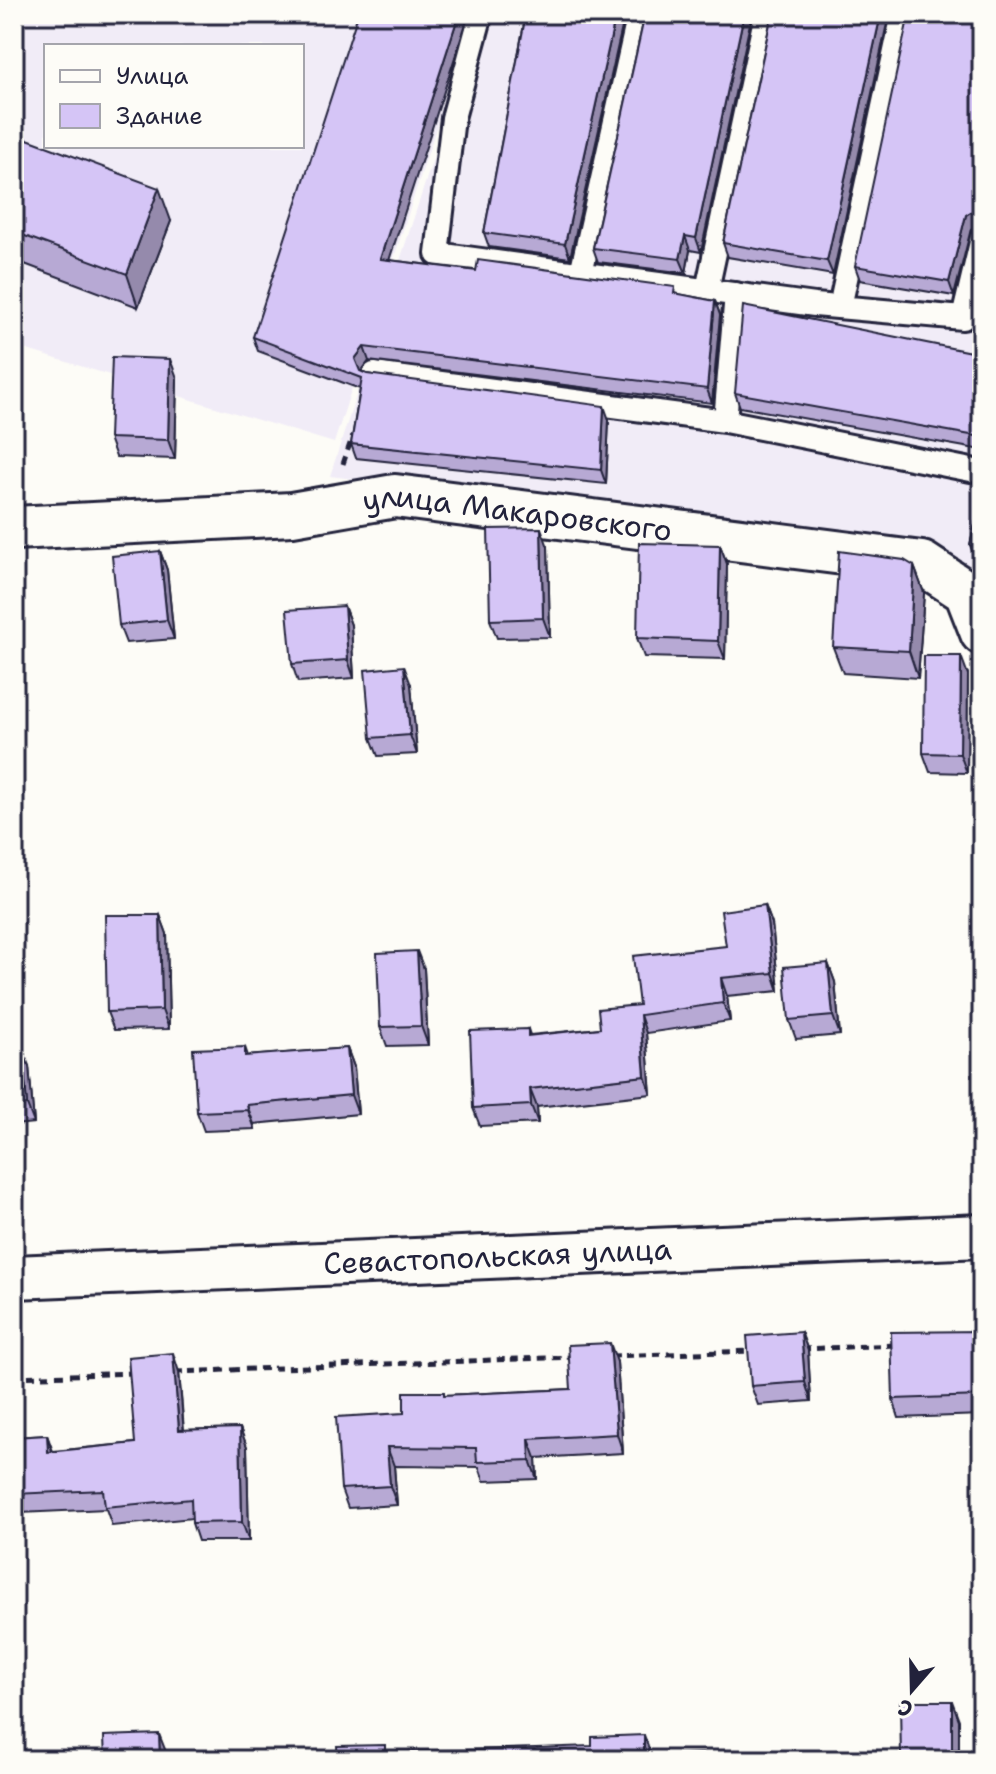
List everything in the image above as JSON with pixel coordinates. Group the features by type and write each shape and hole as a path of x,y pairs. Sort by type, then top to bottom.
{"street":[{"name":"улица Макаровского","path":"14,528 292,514 395,496 922,563 966,592 982,633"},
{"name":"Севастопольская улица","path":"14,1277 982,1236"}],"lane":[{"path":"481,14 453,118 437,254 840,307 963,318 982,238"},
{"path":"581,273 639,14"},
{"path":"707,290 766,14"},
{"path":"840,307 903,14"},
{"path":"725,421 736,294"},
{"path":"374,374 725,421 971,470"}],"path":[{"path":"328,508 354,434"},
{"path":"793,1349 903,1345"},
{"path":"604,1356 762,1350"},
{"path":"164,1372 589,1357"},
{"path":"14,1377 134,1373"}],"shaded area":[{"path":"14,14 473,14 334,443 14,346"},
{"path":"480,14 982,14 982,602 927,552 330,476"}],"building":[{"path":"358,14 459,14 380,259 476,271 478,260 675,287 674,293 715,301 707,389 364,347 355,359 360,371 367,374 604,406 601,470 351,444 362,378 253,337"},
{"path":"526,14 616,14 565,244 484,233"},
{"path":"645,14 744,14 696,238 685,236 680,259 593,248"},
{"path":"772,14 881,14 827,261 723,243"},
{"path":"909,14 982,14 982,212 974,210 966,215 949,282 855,266"},
{"path":"14,134 44,145 44,148 52,148 159,188 127,274 14,232"},
{"path":"982,263 982,288 976,287"},
{"path":"982,303 982,437 735,393 743,306 971,352"},
{"path":"112,357 170,359 168,440 109,438"},
{"path":"982,496 982,550 970,545"},
{"path":"541,528 543,618 490,620 488,529"},
{"path":"639,543 720,545 718,641 637,638"},
{"path":"160,551 167,620 119,625 112,556"},
{"path":"839,551 904,560 914,566 909,651 833,647"},
{"path":"344,606 348,660 292,664 287,610"},
{"path":"924,656 961,656 960,754 923,753"},
{"path":"404,666 410,735 371,738 365,670"},
{"path":"765,905 773,973 721,978 723,1003 640,1015 645,1076 530,1089 531,1105 473,1108 470,1031 528,1029 528,1036 600,1028 598,1009 639,1005 633,956 726,946 721,911"},
{"path":"105,915 160,915 162,1010 107,1012"},
{"path":"417,951 421,1026 380,1027 377,953"},
{"path":"828,963 833,1016 789,1020 784,967"},
{"path":"22,1047 27,1105 14,1106 14,1048"},
{"path":"245,1047 245,1056 347,1048 351,1095 247,1105 248,1110 197,1112 193,1049"},
{"path":"982,1331 982,1396 893,1399 891,1332"},
{"path":"801,1332 805,1382 751,1386 747,1336"},
{"path":"610,1343 617,1434 529,1439 530,1460 477,1462 476,1448 387,1447 390,1486 341,1489 336,1417 404,1413 404,1392 444,1392 444,1395 571,1389 568,1345"},
{"path":"173,1353 179,1430 240,1428 242,1522 192,1523 191,1499 105,1507 103,1490 14,1494 14,1437 47,1435 48,1452 135,1443 128,1357"},
{"path":"900,1701 952,1701 952,1760 901,1760"},
{"path":"159,1734 160,1760 105,1760 104,1736"},
{"path":"644,1735 644,1755 722,1753 723,1760 338,1760 337,1746 385,1745 385,1752 592,1746 592,1737"},
{"path":"780,1757 780,1760 723,1760"}]}
